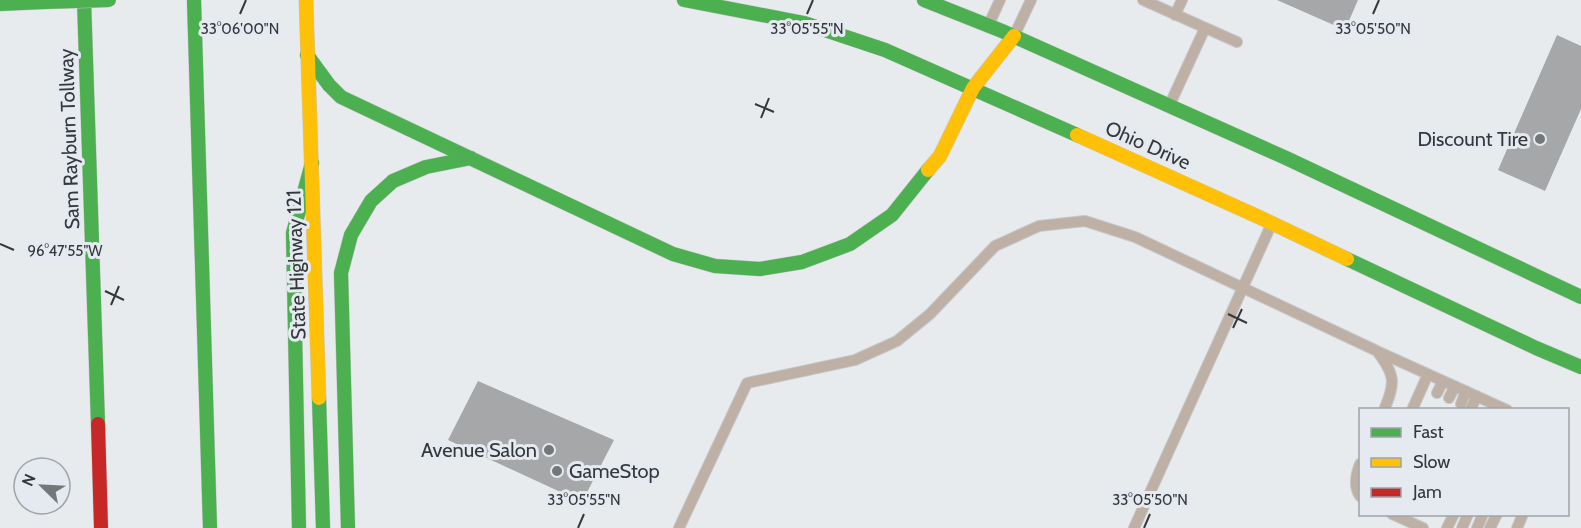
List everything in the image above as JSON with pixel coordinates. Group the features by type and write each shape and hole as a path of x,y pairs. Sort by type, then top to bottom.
{"main road":[{"name":"Sam Rayburn Tollway","path":"84,0 101,528"},
{"path":"0,4 109,0"},
{"path":"194,0 210,528"},
{"name":"State Highway 121","path":"306,0 323,528"},
{"name":"Ohio Drive","path":"684,0 804,23 885,50 1272,223 1581,367"},
{"path":"924,0 987,31 1014,36 1286,158 1581,297"},
{"path":"973,88 1014,36"},
{"path":"307,55 328,85 341,97 674,254 715,266 760,269 802,262 850,244 892,216 940,156 973,88 981,57"},
{"path":"348,528 341,273 351,235 371,201 393,181 426,167 471,158"},
{"path":"299,528 293,233 312,163"}],"lane":[{"path":"987,31 1000,0"},
{"path":"1014,36 1030,0"},
{"path":"1143,0 1237,42"},
{"path":"1175,15 1182,0"},
{"path":"1168,106 1205,28"},
{"path":"679,528 747,383 855,360 897,341 930,314 995,246 1039,226 1085,221 1135,237 1472,394 1491,406"},
{"path":"1134,528 1272,223"},
{"path":"1377,351 1388,365 1393,383 1385,408"},
{"path":"1413,408 1428,374"},
{"path":"1437,393 1443,381"},
{"path":"1449,398 1455,386"},
{"path":"1466,406 1472,394"},
{"path":"1359,466 1355,476 1359,494"},
{"path":"1406,517 1423,528"}],"building":[{"path":"1277,0 1358,0 1345,30"},
{"name":"Discount Tire","path":"1557,35 1581,46 1581,109 1545,191 1498,170"},
{"name":"GameStop","path":"478,381 614,440 582,502 448,440"}],"traffic: fast":[{"path":"84,0 98,424"},
{"path":"44,2 109,0"},
{"path":"194,0 210,528"},
{"path":"684,0 804,23 885,50 1077,135"},
{"path":"924,0 1002,31 1286,158 1581,297"},
{"path":"0,4 44,2"},
{"path":"307,55 341,97 673,254 715,266 760,269 802,262 850,244 892,215 928,170"},
{"path":"348,528 341,273 351,235 371,201 393,181 426,167 471,158"},
{"path":"299,528 293,233 312,163"},
{"path":"1347,259 1581,367"},
{"path":"319,398 323,528"}],"traffic: slow":[{"path":"306,0 319,398"},
{"path":"928,170 940,156 973,88 1014,36"},
{"path":"1077,135 1347,259"}],"traffic: jam":[{"path":"98,424 101,528"}],"place":[{"name":"Discount Tire","path":"1540,139"},
{"name":"Avenue Salon","path":"549,450"},
{"name":"GameStop","path":"557,471"}]}
